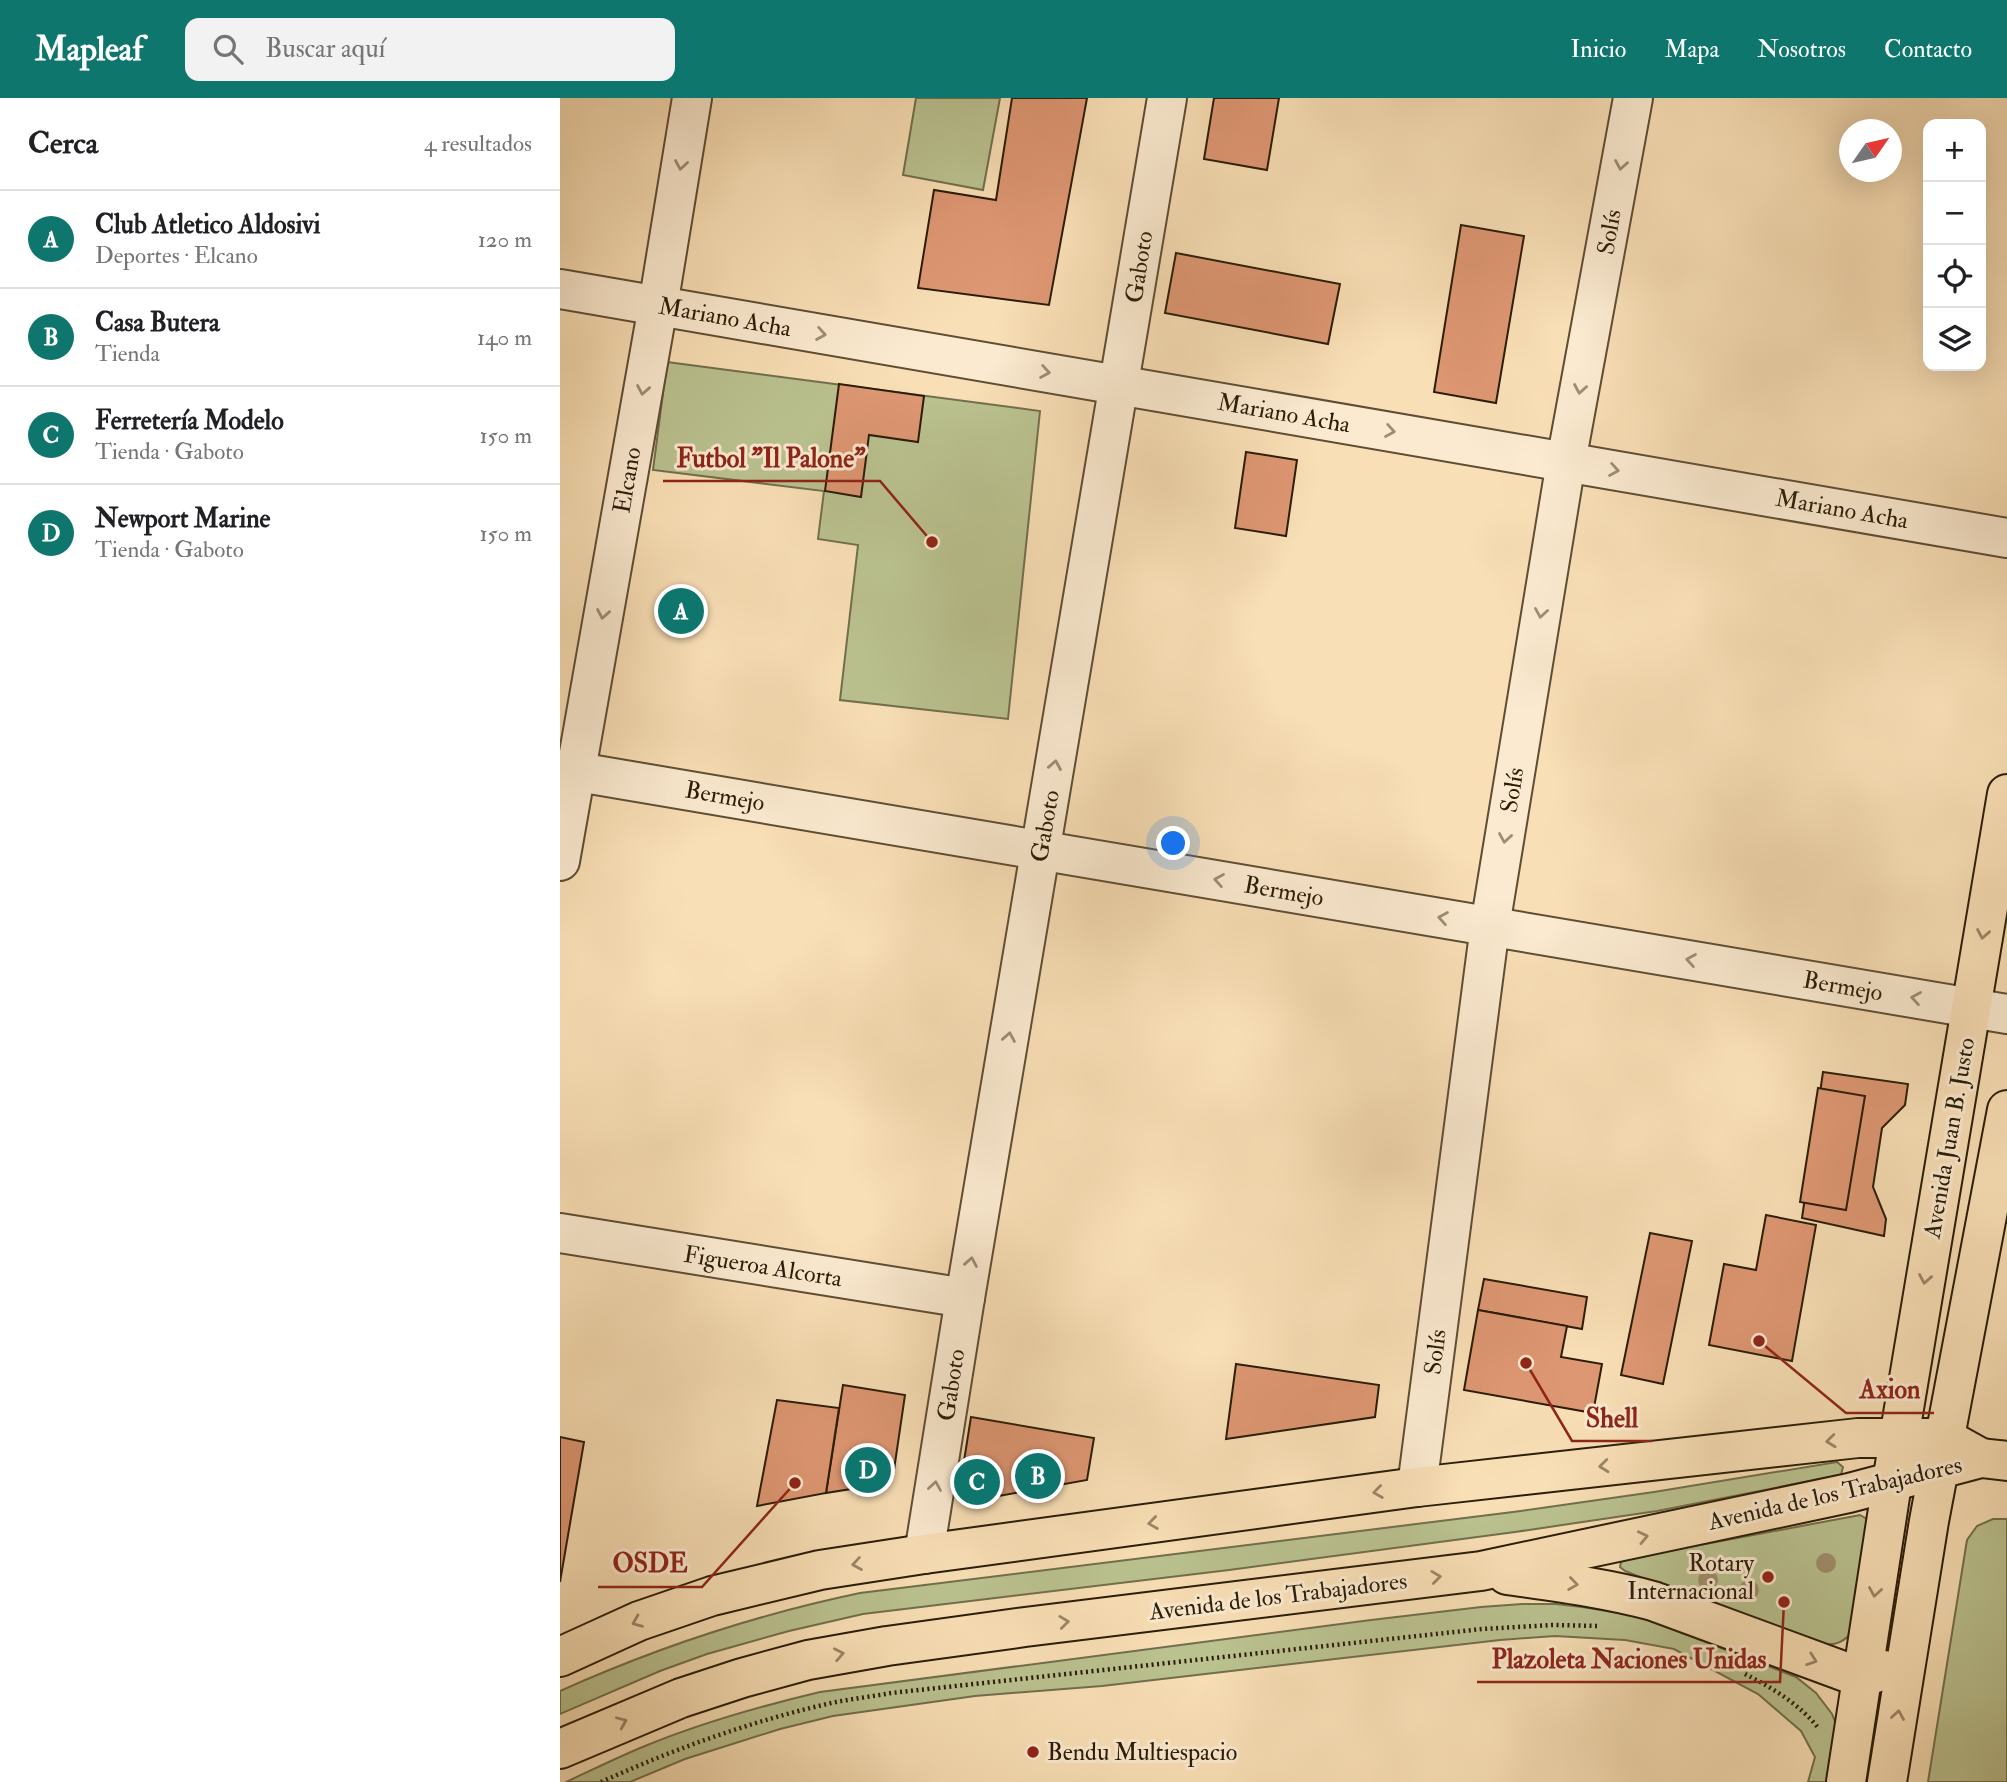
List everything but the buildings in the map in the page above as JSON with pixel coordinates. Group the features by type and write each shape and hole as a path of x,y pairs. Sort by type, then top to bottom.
{"main road":[{"name":"Avenida Juan B. Justo","path":"1846,1782 1899,1438 1989,1011 2007,794"},
{"name":"Avenida Juan B. Justo","path":"1887,1782 1929,1521 2007,1110"},
{"name":"Avenida de los Trabajadores","path":"560,1657 639,1621 712,1596 820,1570 924,1553 1417,1487 1858,1438 1899,1438 1942,1454 1994,1459"},
{"name":"Avenida de los Trabajadores","path":"560,1749 681,1698 808,1660 1011,1629 1481,1571 1849,1493 1892,1482 1942,1454"},
{"path":"1481,1571 1621,1592 1653,1601 1862,1678 1906,1663"}],"street":[{"name":"Elcano","path":"560,861 568,770 658,306 692,98"},
{"name":"Gaboto","path":"924,1553 1167,98"},
{"name":"Solís","path":"1417,1487 1490,926 1566,462 1633,98"},
{"name":"Mariano Acha","path":"560,289 2007,538"},
{"name":"Bermejo","path":"568,770 1989,1011"},
{"name":"Figueroa Alcorta","path":"560,1233 965,1298"}],"path":[{"path":"601,1782 682,1748 786,1714 830,1703 891,1693 1482,1629 1553,1625 1605,1627"},
{"path":"1740,1672 1762,1682 1791,1703 1813,1721 1820,1731"}],"green space":[{"path":"916,98 1000,98 983,190 903,175"},
{"path":"667,362 1040,411 1008,719 840,700 858,545 818,539 824,491 653,470"},
{"path":"1837,1462 1843,1467 1841,1475 1657,1511 1229,1570 863,1614 707,1654 560,1714 560,1691 633,1660 745,1622 860,1593 1513,1512"},
{"path":"1860,1515 1867,1519 1854,1630 1836,1644 1821,1643 1645,1579 1620,1567 1621,1562 1631,1558"},
{"path":"1993,1519 2007,1519 2007,1782 1928,1782 1967,1540 1977,1526"},
{"path":"1522,1604 1556,1604 1633,1615 1796,1677 1816,1693 1832,1714 1838,1729 1832,1782 1808,1782 1815,1757 1801,1731 1758,1694 1674,1649 1625,1640 1555,1636 1102,1686 975,1696 833,1716 780,1729 685,1759 630,1782 566,1782 635,1750 688,1730 753,1709 820,1692 1371,1620"}],"place":[{"name":"Futbol \"Il Palone\"","path":"932,542"},
{"name":"Club Atletico Aldosivi","path":"681,611"},
{"name":"Axion","path":"1759,1341"},
{"name":"Shell","path":"1526,1363"},
{"name":"Newport Marine","path":"868,1470"},
{"name":"Casa Butera","path":"1038,1476"},
{"name":"Ferretería Modelo","path":"977,1482"},
{"name":"OSDE","path":"795,1483"},
{"name":"Rotary Internacional","path":"1768,1577"},
{"name":"Plazoleta Naciones Unidas","path":"1784,1602"},
{"name":"Bendu Multiespacio","path":"1033,1752"}]}
